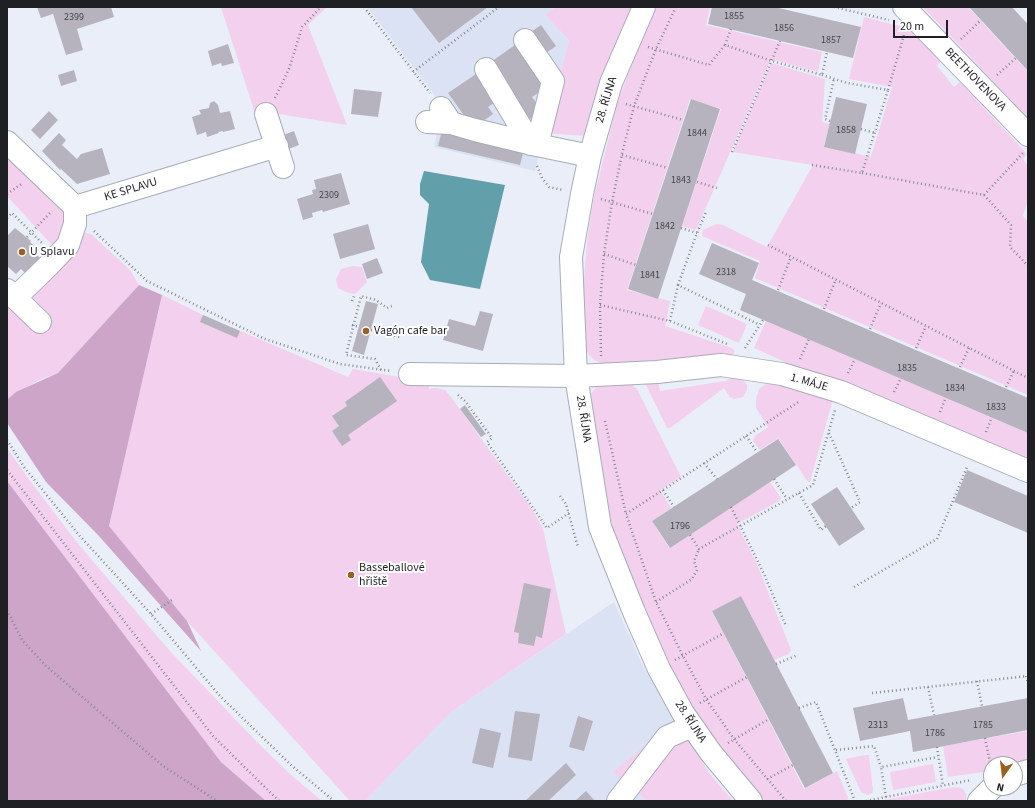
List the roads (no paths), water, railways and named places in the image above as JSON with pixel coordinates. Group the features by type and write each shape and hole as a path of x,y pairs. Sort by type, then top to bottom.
{"street":[{"name":"28. ŘÍJNA","path":"644,7 606,98 590,156 570,257 600,527 634,612 659,669 687,719 711,753 751,801"},
{"name":"BEETHOVENOVA","path":"904,7 982,87 1027,143"},
{"path":"525,40 553,81 534,145"},
{"path":"486,69 534,145"},
{"path":"266,114 283,167"},
{"path":"440,118 474,130 534,145 590,156"},
{"path":"7,142 70,202 75,224 68,245 57,257 11,294 40,322"},
{"name":"KE SPLAVU","path":"70,202 277,146"},
{"name":"1. MÁJE","path":"410,374 584,375 657,372 721,365 782,374 841,392 1028,471"},
{"path":"618,801 667,737 687,719"},
{"path":"979,801 983,789"}],"water":[{"path":"424,171 505,185 480,289 430,280 421,262 429,204 420,195 420,184"}],"place":[{"name":"U Splavu","path":"22,252"},
{"name":"Vagón cafe bar","path":"366,331"},
{"name":"Basseballové hřiště","path":"351,575"}]}
